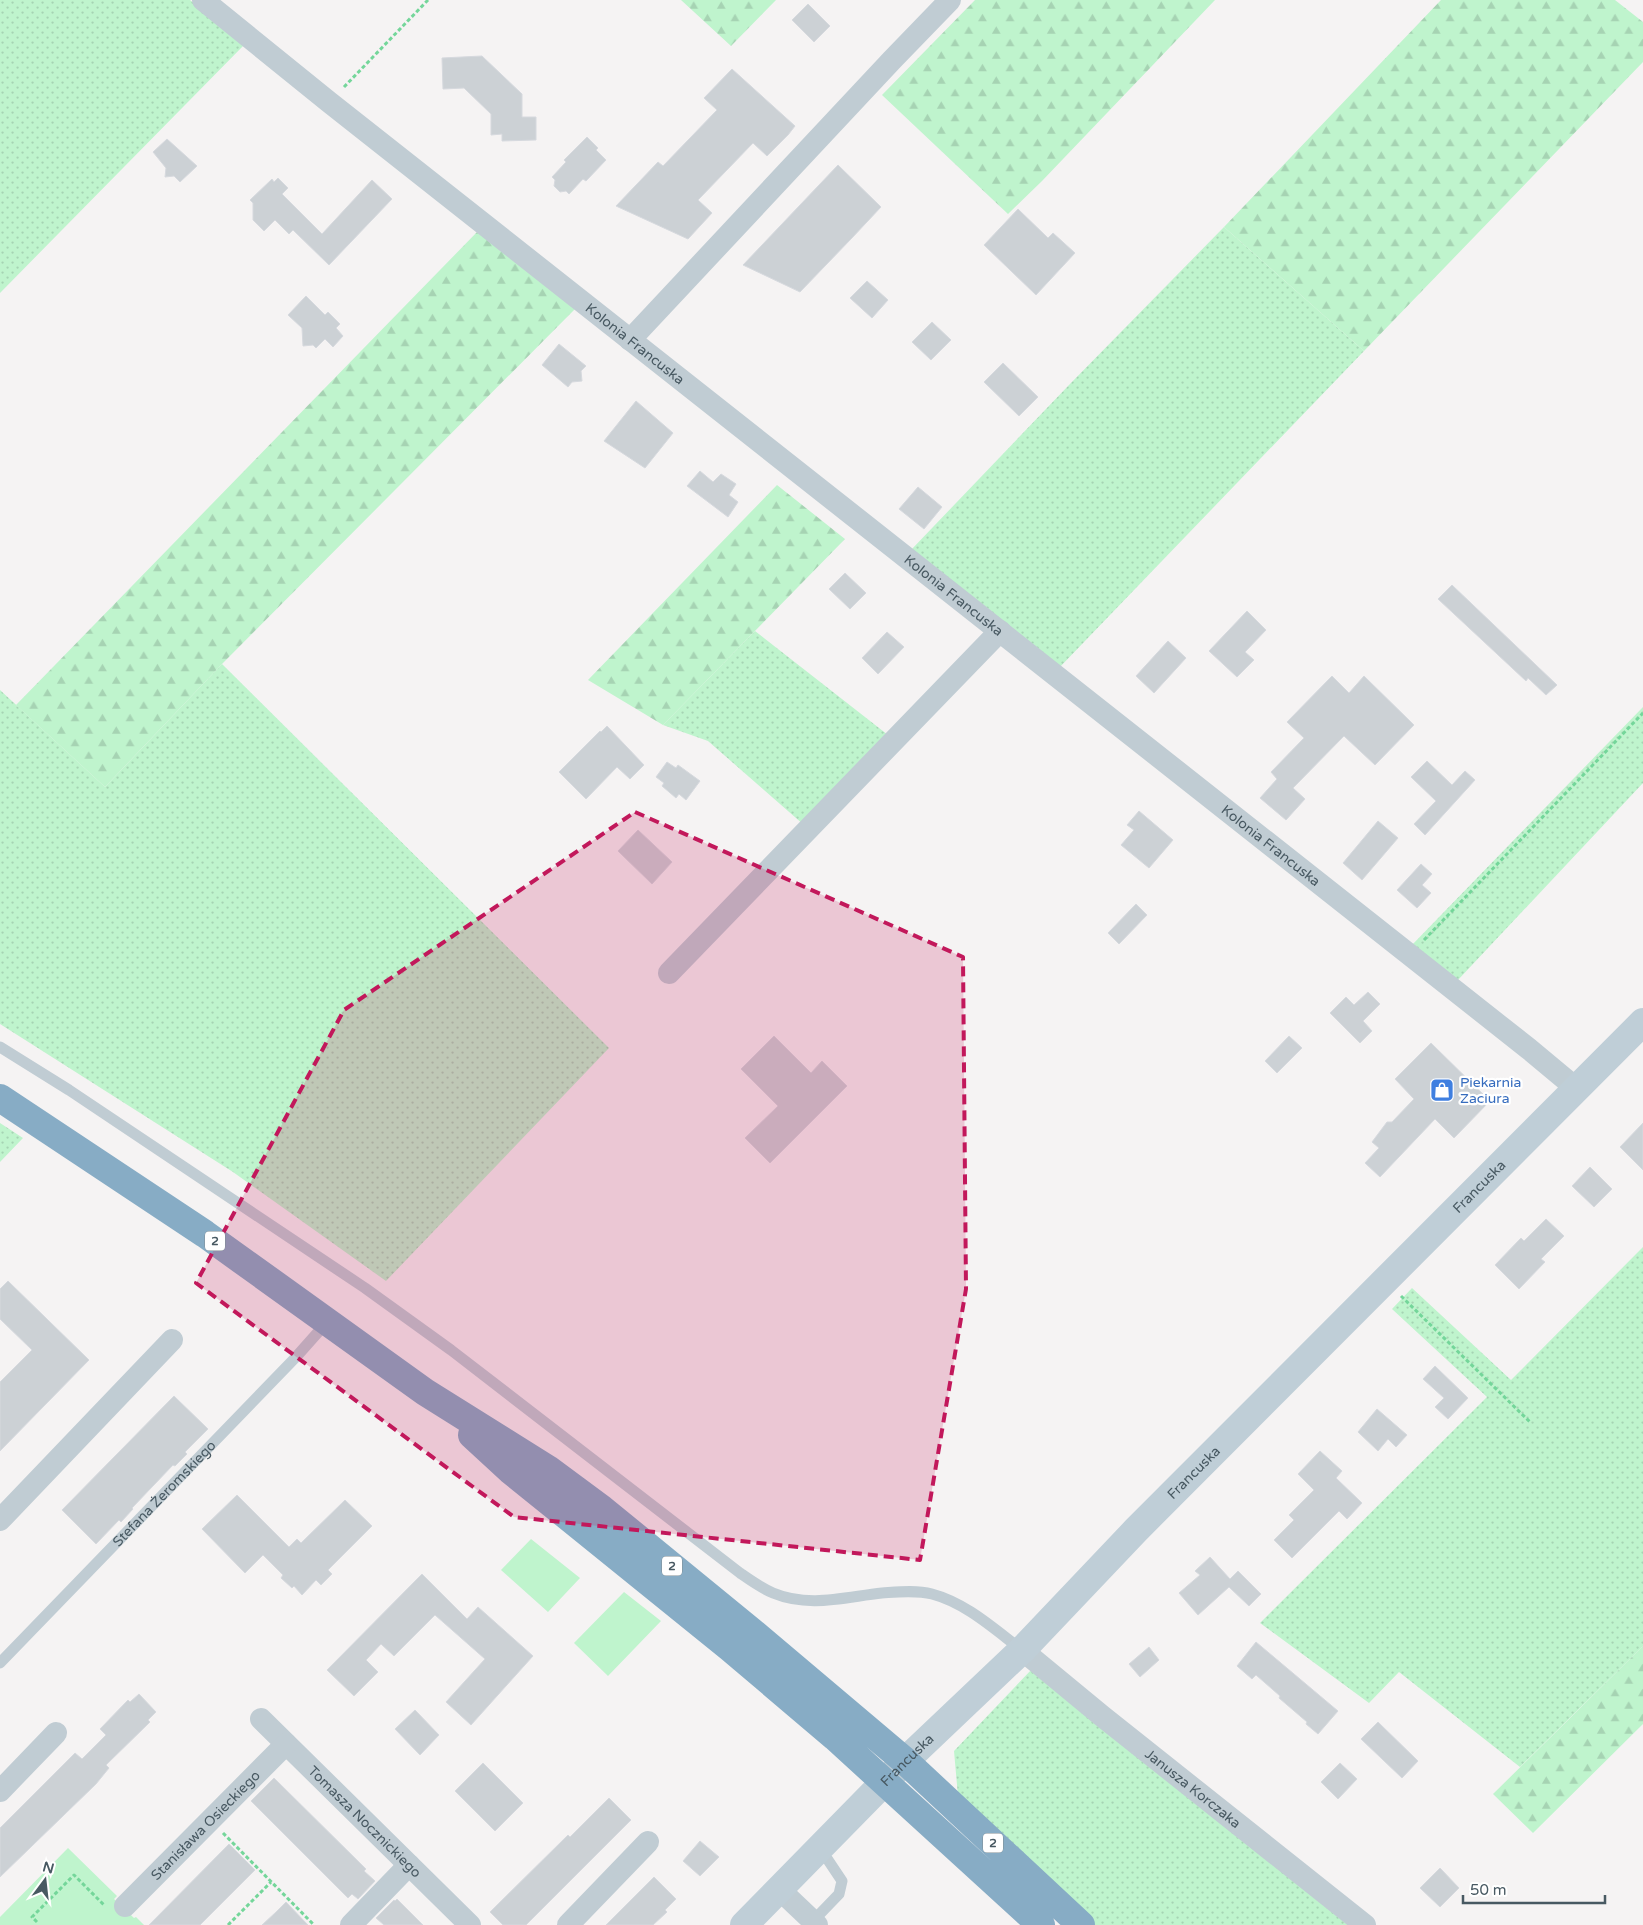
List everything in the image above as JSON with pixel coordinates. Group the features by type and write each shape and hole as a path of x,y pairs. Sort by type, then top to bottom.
{"highway":[{"name":"2","path":"0,1098 160,1203 425,1392 548,1469 602,1509 750,1630 904,1761 1081,1925"},
{"name":"2","path":"425,1392 510,1470 729,1647 885,1782 1041,1925"}],"street":[{"name":"Kolonia Francuska","path":"203,0 630,340 1530,1049 1577,1089"},
{"path":"630,340 950,0"},
{"path":"669,973 1000,631"},
{"name":"Francuska","path":"744,1925 904,1761 1022,1650 1136,1530 1643,1022"},
{"path":"1,1516 172,1340"},
{"name":"Janusza Korczaka","path":"1022,1650 1365,1925"},
{"name":"Tomasza Nocznickiego","path":"261,1719 470,1925"},
{"path":"0,1790 56,1733"},
{"name":"Stanisława Osieckiego","path":"117,1908 210,1820 286,1744"},
{"path":"568,1925 648,1842"},
{"path":"351,1925 409,1865"},
{"path":"779,1889 815,1923"}],"lane":[{"path":"0,1047 69,1090 365,1288 451,1350 740,1573 757,1584 773,1593 812,1602 904,1592 930,1593 963,1607 1022,1650"},
{"name":"Stefana Żeromskiego","path":"0,1663 296,1357 328,1321"},
{"path":"815,1923 839,1894 842,1881 828,1860 816,1850"}],"path":[{"path":"330,102 428,0"},
{"path":"1409,955 1643,713"},
{"path":"1385,1279 1531,1423"},
{"path":"210,1820 314,1925"},
{"path":"37,1922 32,1917 74,1875 117,1908"},
{"path":"228,1925 271,1882"}],"highlighted area":[{"path":"635,812 963,957 966,1289 920,1560 514,1517 196,1283 344,1010"}],"green space":[{"path":"0,0 190,0 245,44 0,293"},
{"path":"681,0 776,0 731,46"},
{"path":"975,0 1215,0 1008,214 882,95"},
{"path":"1441,0 1615,0 1643,22 1643,62 1364,351 1224,227"},
{"path":"1224,227 1364,351 1059,668 911,550"},
{"path":"478,231 576,308 222,664 105,787 16,705"},
{"path":"777,485 845,539 663,725 588,680"},
{"path":"755,631 888,735 804,825 708,741 663,725"},
{"path":"222,664 609,1048 386,1281 233,1172 0,1024 0,690 105,787"},
{"path":"1643,707 1643,783 1457,981 1411,946"},
{"path":"0,1123 23,1138 0,1162"},
{"path":"1643,1247 1643,1646 1520,1767 1399,1672 1369,1703 1260,1623 1487,1397 1392,1309 1412,1288 1511,1380"},
{"path":"531,1539 580,1578 548,1612 501,1570"},
{"path":"624,1592 661,1621 608,1676 574,1643"},
{"path":"1643,1646 1643,1724 1533,1833 1493,1794"},
{"path":"1032,1669 1348,1925 1095,1925 958,1796 954,1751"},
{"path":"68,1848 117,1896 114,1899 144,1925 0,1925 0,1917"}],"building":[{"path":"808,4 830,26 814,42 792,20"},
{"path":"482,56 522,94 522,117 536,117 536,140 502,141 502,134 491,135 491,114 464,88 443,89 442,58"},
{"path":"732,69 795,126 788,135 767,156 753,143 698,200 712,213 688,239 616,206 658,162 663,166 717,110 704,98"},
{"path":"587,137 606,160 586,181 583,179 569,194 566,191 560,192 554,186 555,180 552,177 566,162 564,160"},
{"path":"167,139 197,166 180,182 174,176 165,177 166,168 153,152"},
{"path":"838,165 881,207 851,239 800,292 743,265"},
{"path":"278,178 288,188 282,194 322,234 372,180 392,199 329,265 293,230 289,234 275,220 264,231 253,220 253,203 250,200 272,179 274,182"},
{"path":"1018,209 1048,238 1053,233 1075,253 1036,295 984,245"},
{"path":"867,281 888,300 872,318 850,298"},
{"path":"306,296 325,315 328,312 340,324 336,328 343,336 333,347 325,339 316,348 313,345 303,346 302,328 288,315"},
{"path":"932,322 951,340 931,360 912,342"},
{"path":"559,344 586,366 581,371 582,381 572,382 568,387 542,365"},
{"path":"1003,363 1038,397 1019,416 984,382"},
{"path":"636,401 673,433 645,468 604,441"},
{"path":"700,471 713,482 721,474 736,484 729,495 738,502 728,517 687,486"},
{"path":"918,487 942,507 924,529 899,509"},
{"path":"845,573 866,593 850,609 829,589"},
{"path":"1452,585 1557,685 1546,695 1528,678 1526,681 1438,599"},
{"path":"1247,611 1266,630 1245,652 1254,660 1237,677 1209,651"},
{"path":"887,632 904,647 878,674 862,658"},
{"path":"1168,641 1186,658 1154,693 1136,676"},
{"path":"1332,676 1349,693 1364,676 1414,725 1375,765 1344,736 1293,788 1305,799 1286,820 1260,798 1277,779 1271,772 1304,738 1287,722"},
{"path":"607,726 644,765 630,779 617,767 586,799 559,772"},
{"path":"1427,761 1452,785 1465,771 1475,780 1425,835 1414,824 1436,801 1411,777"},
{"path":"667,762 676,768 678,765 700,781 686,800 679,794 676,798 662,786 664,783 656,777"},
{"path":"1139,811 1173,840 1149,868 1121,845 1134,830 1127,825"},
{"path":"1378,821 1398,838 1362,880 1343,863"},
{"path":"638,830 672,862 652,884 618,851"},
{"path":"1421,864 1432,874 1422,885 1431,893 1417,908 1397,890"},
{"path":"1136,904 1147,915 1119,944 1108,933"},
{"path":"1368,992 1380,1004 1363,1021 1372,1031 1360,1043 1330,1013 1346,997 1354,1005"},
{"path":"774,1036 811,1073 822,1061 847,1086 770,1163 745,1138 778,1106 741,1069"},
{"path":"1289,1036 1302,1048 1277,1073 1265,1061"},
{"name":"Piekarnia Zaciura","path":"1431,1043 1490,1101 1454,1138 1435,1119 1380,1177 1365,1163 1379,1148 1372,1142 1387,1122 1392,1122 1414,1099 1395,1079"},
{"path":"1643,1123 1643,1170 1620,1147"},
{"path":"1590,1167 1612,1189 1594,1207 1572,1186"},
{"path":"1546,1219 1564,1236 1541,1259 1545,1262 1519,1289 1495,1265 1521,1238 1524,1241"},
{"path":"8,1281 89,1360 0,1451 0,1382 32,1350 0,1319 0,1289"},
{"path":"1435,1366 1468,1398 1448,1419 1435,1407 1444,1398 1423,1379"},
{"path":"174,1396 208,1429 185,1452 187,1454 175,1466 173,1465 121,1522 119,1520 96,1544 62,1510"},
{"path":"1377,1409 1407,1435 1396,1447 1388,1439 1378,1451 1358,1432"},
{"path":"1320,1451 1342,1471 1336,1478 1362,1503 1347,1519 1339,1511 1292,1558 1274,1540 1294,1520 1289,1515 1314,1490 1298,1474"},
{"path":"237,1495 289,1547 297,1539 301,1543 345,1500 372,1526 328,1570 332,1574 321,1585 316,1580 302,1595 294,1586 292,1588 281,1578 283,1575 263,1555 245,1573 202,1529"},
{"path":"1210,1557 1230,1579 1238,1571 1261,1594 1249,1606 1229,1587 1198,1615 1179,1593 1200,1575 1195,1571"},
{"path":"422,1574 467,1619 478,1607 533,1656 471,1725 446,1702 485,1659 435,1615 394,1656 381,1644 366,1660 378,1672 354,1696 327,1670"},
{"path":"1256,1642 1338,1711 1318,1734 1256,1675 1252,1679 1237,1666"},
{"path":"1149,1647 1159,1660 1140,1677 1129,1664"},
{"path":"139,1694 156,1712 148,1720 150,1722 106,1765 109,1768 96,1784 0,1877 0,1828 75,1753 82,1759 106,1735 100,1729 128,1700 130,1702"},
{"path":"415,1710 439,1735 420,1755 395,1729"},
{"path":"1378,1722 1418,1761 1402,1778 1361,1739"},
{"path":"483,1763 523,1803 495,1831 455,1791"},
{"path":"1340,1763 1357,1779 1338,1799 1321,1782"},
{"path":"274,1778 366,1869 364,1871 375,1881 358,1899 352,1894 348,1898 251,1801"},
{"path":"609,1798 631,1820 526,1925 503,1925 490,1912 568,1835 570,1837"},
{"path":"700,1841 719,1857 700,1876 683,1861"},
{"path":"229,1844 255,1870 200,1925 149,1925"},
{"path":"1440,1868 1459,1888 1440,1907 1420,1888"},
{"path":"654,1877 676,1899 665,1910 667,1912 653,1925 606,1925"},
{"path":"397,1899 423,1925 384,1925 376,1918"},
{"path":"286,1902 308,1925 262,1925 276,1912"}],"place":[{"name":"Piekarnia Zaciura","path":"1442,1090"}]}
